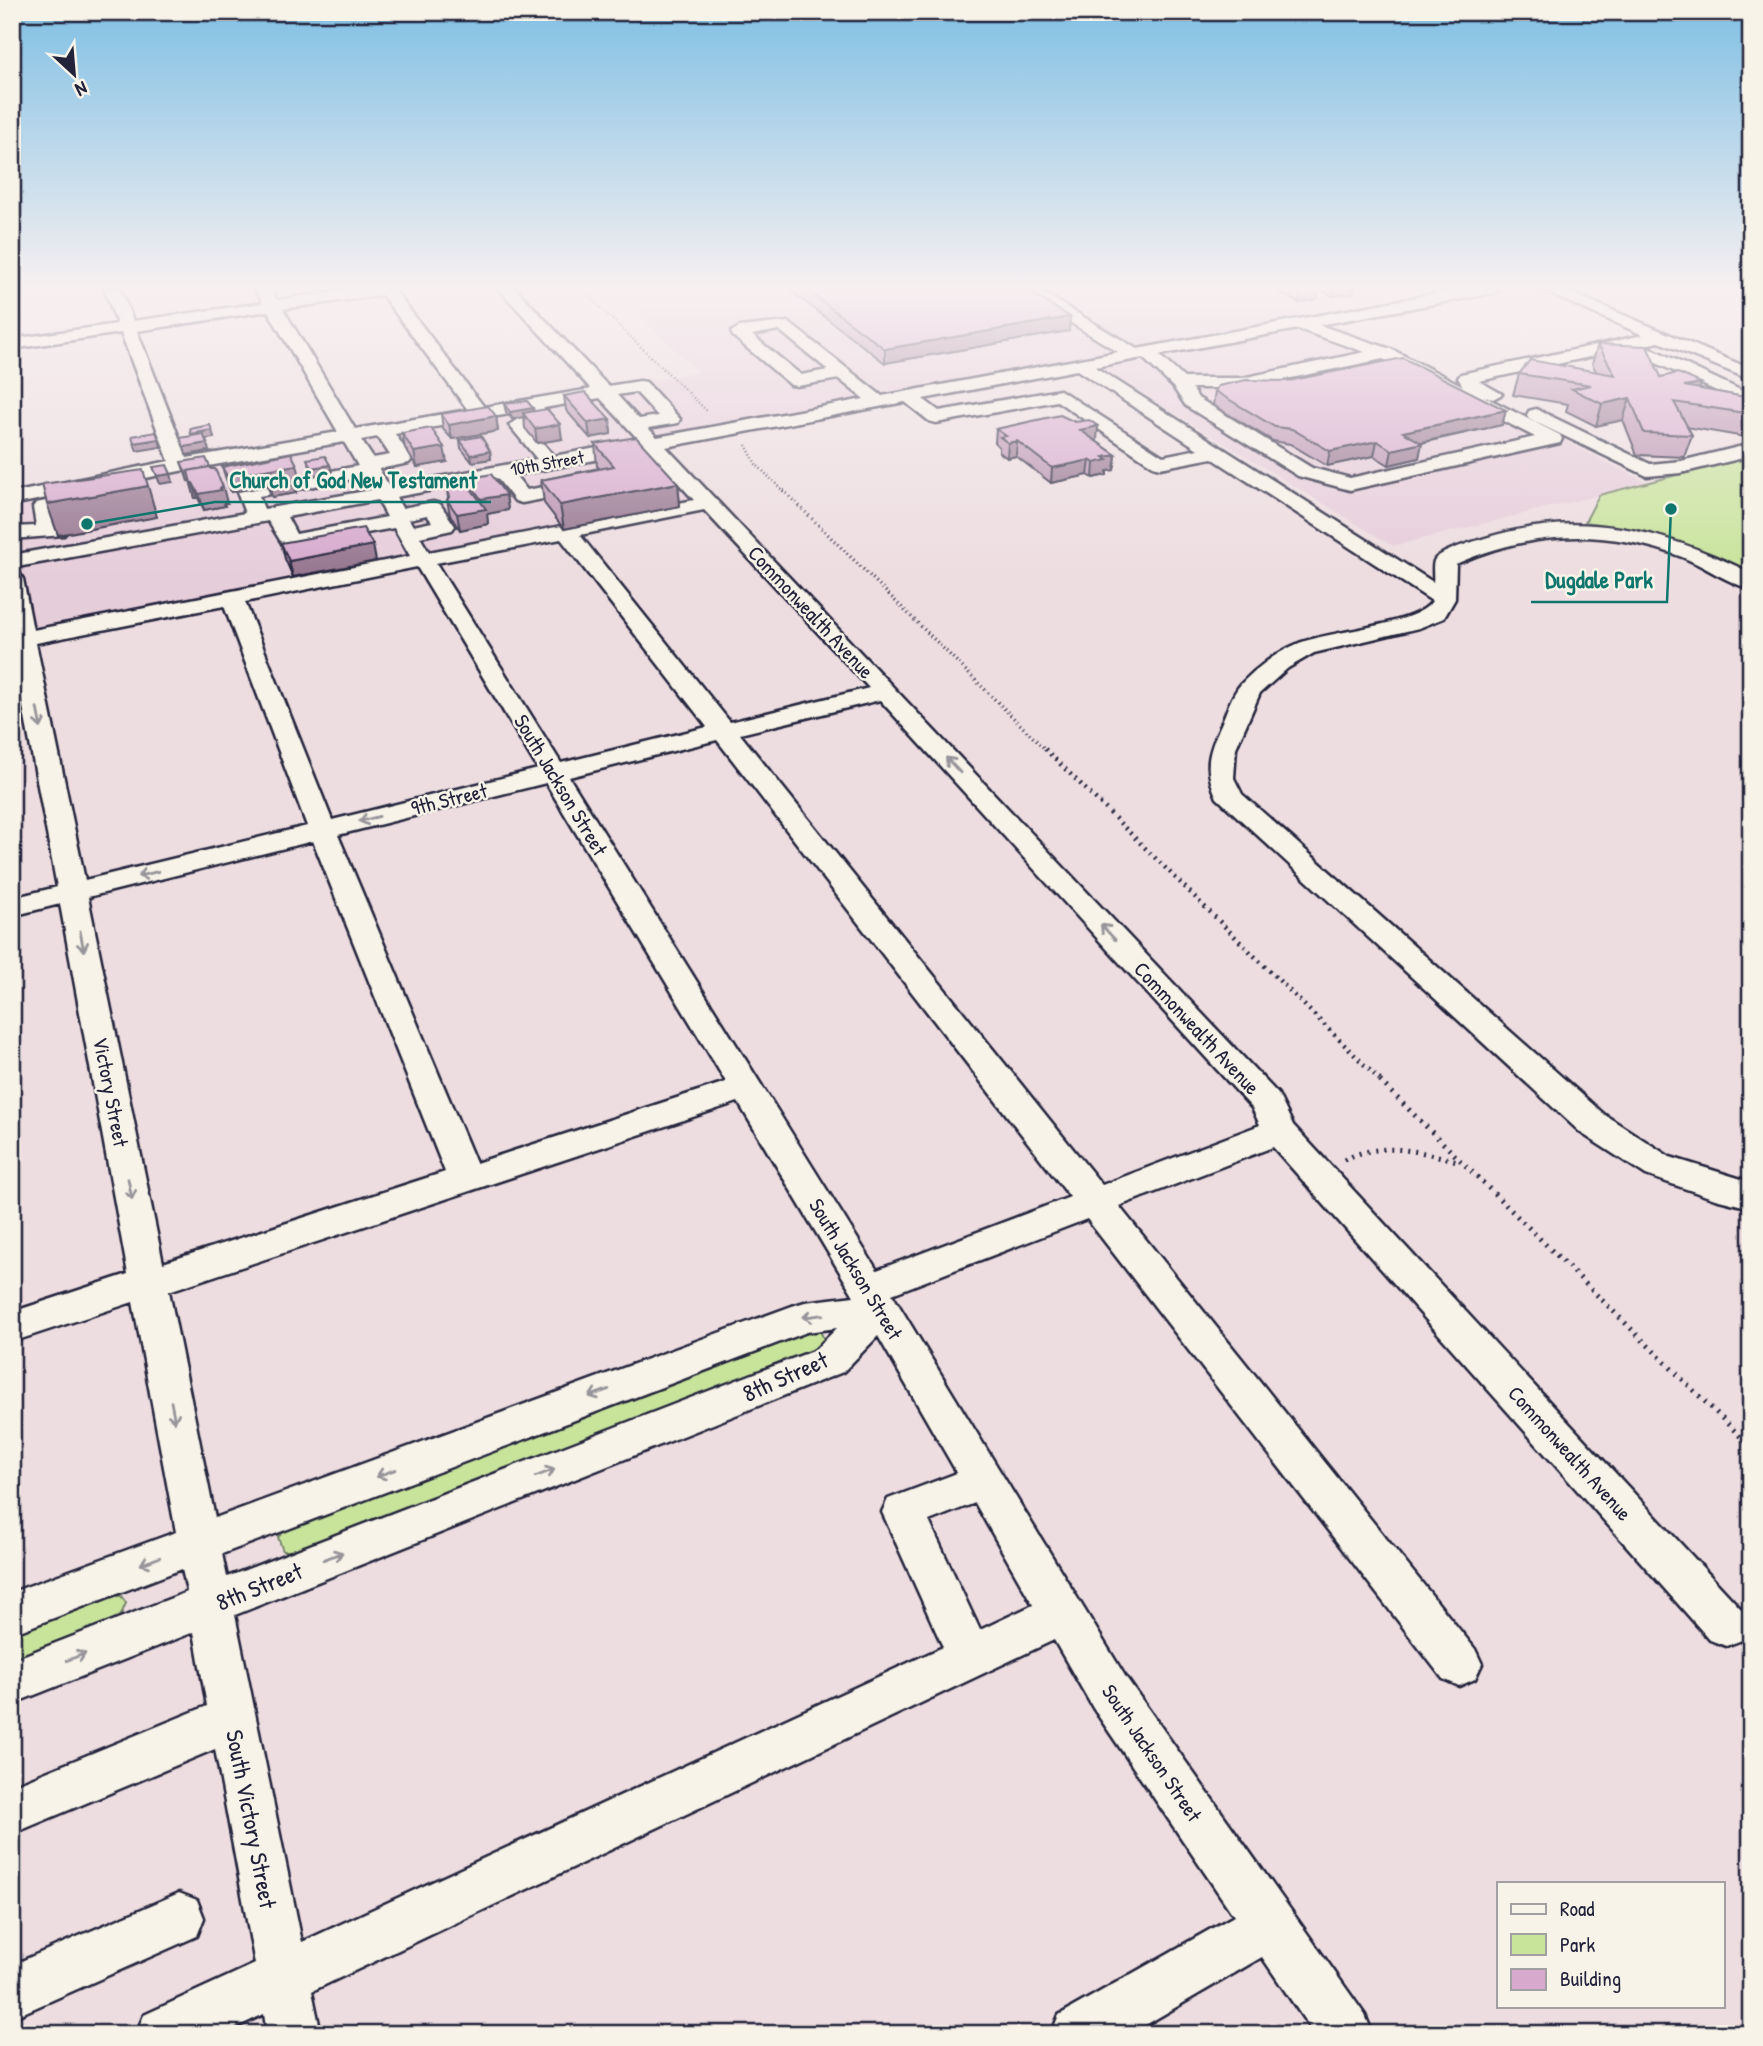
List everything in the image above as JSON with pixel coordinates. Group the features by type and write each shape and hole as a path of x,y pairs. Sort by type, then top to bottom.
{"street":[{"path":"148,383 180,465"},
{"name":"South Jackson Street","path":"318,383 744,1088 875,1298 1109,1692 1346,2034"},
{"path":"458,383 480,414"},
{"name":"Commonwealth Avenue","path":"595,383 1266,1102 1279,1131 1726,1625"},
{"path":"855,383 879,402"},
{"name":"10th Street","path":"314,492 383,494 981,383"},
{"path":"1108,383 1444,599"},
{"path":"1179,383 1192,402 1305,472 1350,484 1553,439 1445,383"},
{"path":"1475,383 1647,470 1681,467 1751,450"},
{"path":"1711,383 1751,402"},
{"path":"327,458 361,456 383,430 640,386 671,419 634,425"},
{"path":"909,397 936,417 1060,395 1160,462 1214,452"},
{"path":"502,472 522,497 591,484 518,425 540,414 531,405"},
{"path":"12,499 180,465 361,456 402,459 383,430"},
{"path":"12,533 64,535 261,511 314,492 327,458"},
{"path":"64,535 43,507 144,489 139,474"},
{"path":"261,511 290,541 406,532 565,530 709,503"},
{"path":"565,530 1459,1664"},
{"path":"1751,582 1692,553 1620,532 1542,530 1476,545 1445,561 1444,599 1436,613 1411,624 1306,648 1280,663 1249,690 1223,748 1221,778 1230,798 1593,1124 1658,1166 1727,1190 1751,1195"},
{"path":"18,640 232,597 406,532"},
{"path":"12,562 64,535"},
{"name":"Victory Street","path":"12,579 18,640 73,892 211,1605"},
{"path":"232,597 464,1179"},
{"name":"9th Street","path":"12,907 885,691"},
{"path":"12,1327 744,1088"},
{"name":"8th Street","path":"12,1613 805,1317 875,1298 1095,1201 1279,1131"},
{"name":"8th Street","path":"12,1682 829,1361 875,1298"},
{"path":"970,1657 903,1512 985,1481"},
{"name":"South Victory Street","path":"211,1605 294,2034"},
{"path":"163,2034 1064,1613"},
{"path":"12,1811 233,1718"},
{"path":"12,1992 178,1918"},
{"path":"1078,2034 1270,1924"}],"path":[{"path":"677,383 697,403 715,415"},
{"path":"745,438 746,448 756,464 1751,1447"},
{"path":"1322,1178 1351,1154 1384,1149 1421,1152 1463,1162"}],"shaded area":[{"path":"633,383 951,383 12,554 12,491"},
{"path":"1125,383 1453,383 1648,483 1393,546"},
{"path":"669,448 720,502 12,643 12,570"}],"green space":[{"path":"1751,456 1751,574 1687,545 1649,533 1585,522 1599,495"},
{"path":"812,1330 820,1331 825,1341 818,1348 293,1551 283,1551 278,1537 286,1530"},
{"path":"121,1596 126,1603 121,1615 114,1620 12,1659 12,1635"}],"building":[{"path":"1230,383 1453,383 1506,410 1403,432 1422,443 1392,450 1377,441 1330,451 1292,429 1275,427 1215,391 1218,386"},
{"path":"1581,383 1698,383 1684,386 1751,398 1751,414 1674,402 1692,435 1644,433 1630,398 1602,404 1572,389 1591,385"},
{"path":"585,392 610,419 588,423 564,396"},
{"path":"527,401 533,408 510,412 504,404"},
{"path":"488,406 496,416 449,425 441,414"},
{"path":"547,409 560,424 535,429 523,413"},
{"path":"1060,415 1075,422 1089,420 1098,426 1080,430 1116,455 1104,457 1108,460 1094,463 1090,460 1052,468 1017,441 1008,443 1000,437 1006,436 996,429"},
{"path":"210,425 212,430 191,434 190,429"},
{"path":"431,428 444,447 414,452 402,433"},
{"path":"156,432 159,439 134,443 132,436"},
{"path":"203,434 207,443 184,447 180,438"},
{"path":"481,436 490,451 471,455 460,440"},
{"path":"636,437 678,483 560,505 541,480 614,466 595,444"},
{"path":"291,453 297,465 227,476 222,467"},
{"path":"325,456 330,465 311,468 307,459"},
{"path":"206,458 210,467 188,471 189,473 186,473 181,462"},
{"path":"167,465 171,474 157,476 153,467"},
{"path":"210,467 215,469 223,487 221,490 199,494 191,483 188,471"},
{"path":"143,470 148,486 47,504 42,484"},
{"path":"491,474 506,495 481,499 467,479"},
{"path":"290,478 294,485 270,489 266,482"},
{"path":"469,486 486,509 457,514 447,500 450,496 447,490"},
{"path":"363,528 373,545 289,561 281,543"}],"place":[{"name":"Dugdale Park","path":"1671,509"},
{"name":"Church of God New Testament","path":"87,524"}]}
